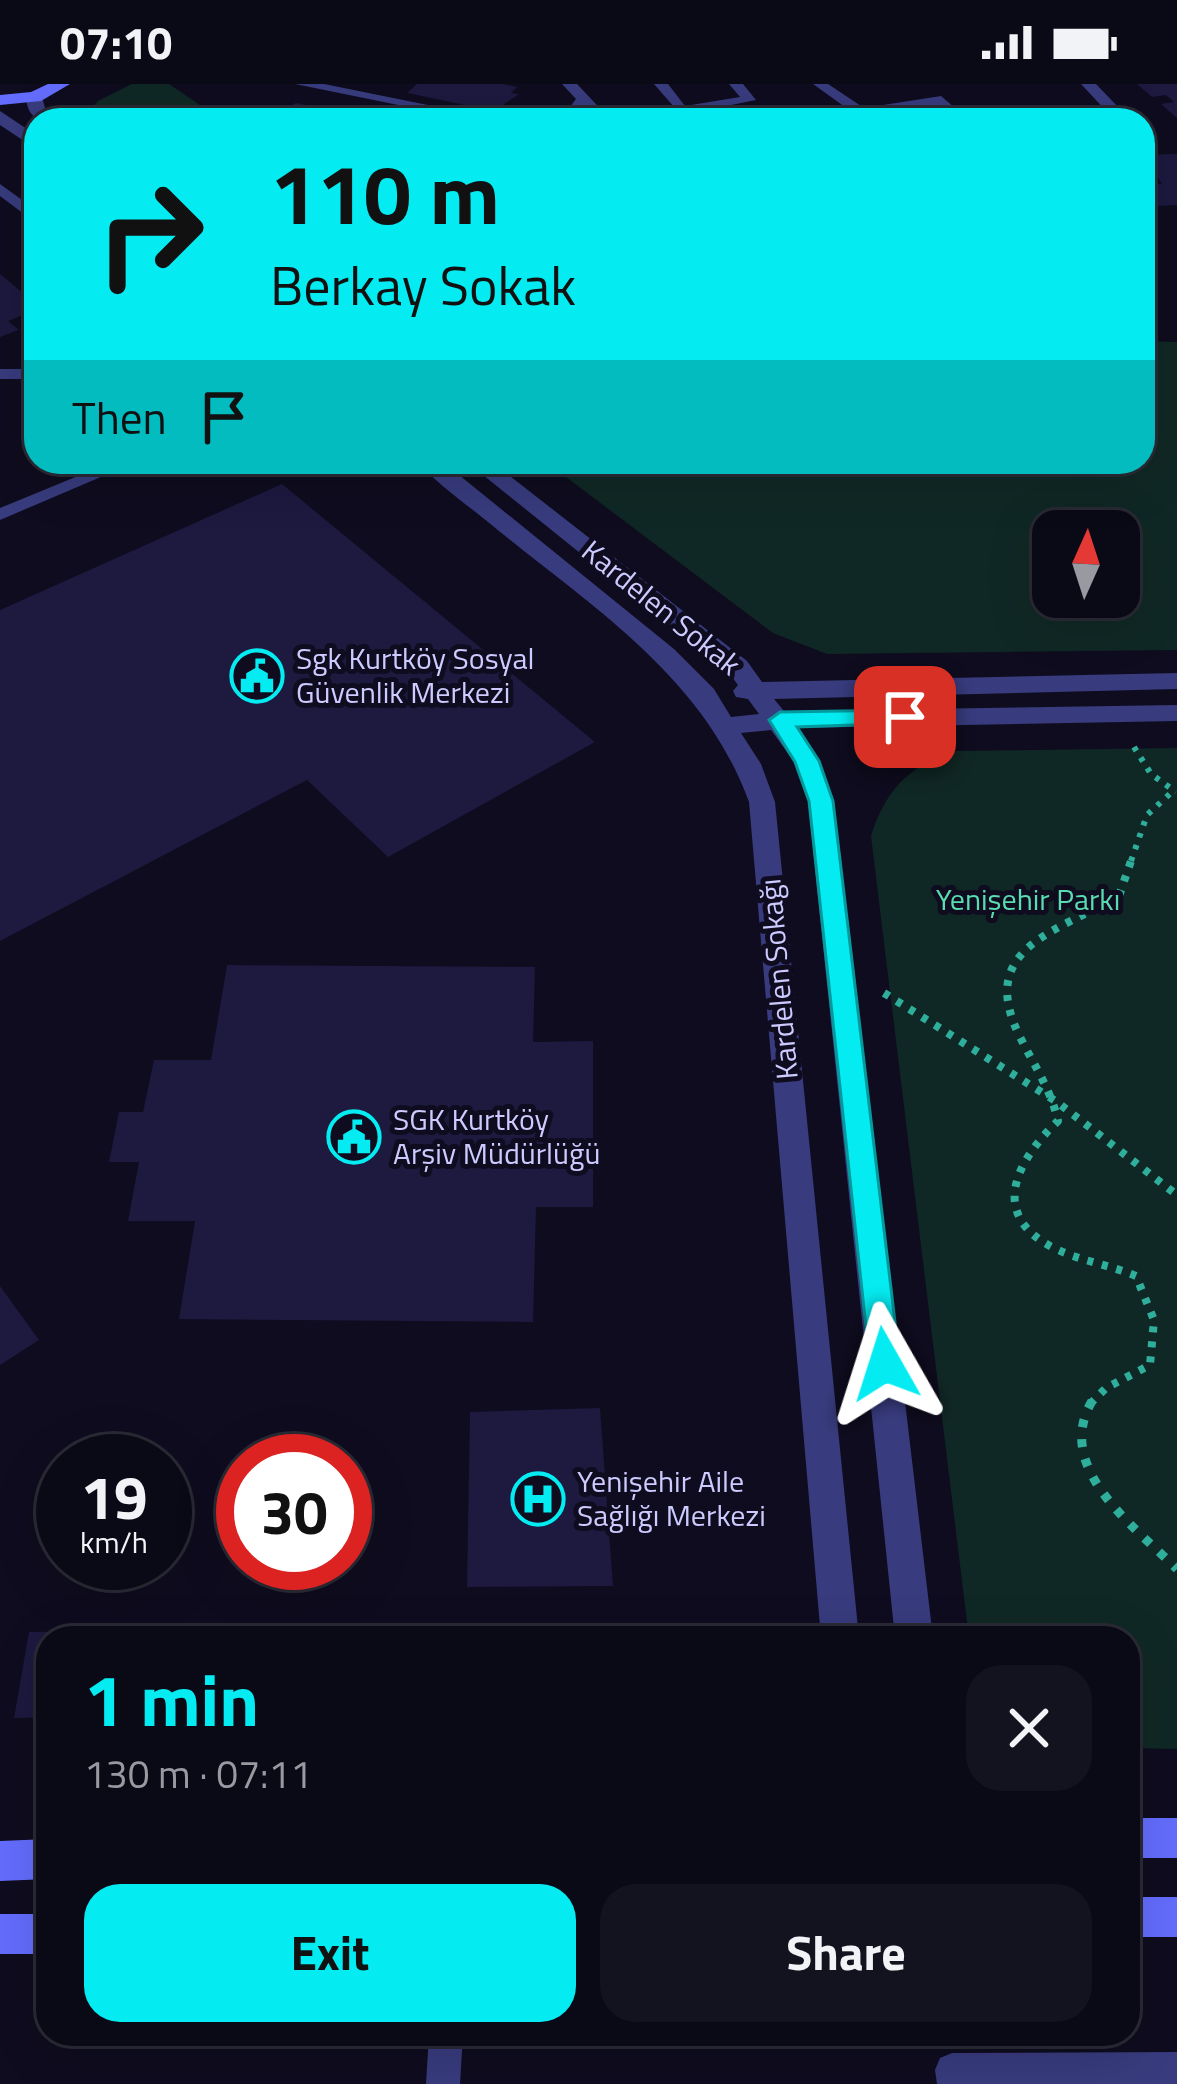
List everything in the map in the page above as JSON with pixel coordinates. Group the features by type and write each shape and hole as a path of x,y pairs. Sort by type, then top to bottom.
{"main road":[{"path":"0,100 54,89"},
{"path":"1140,1838 1177,1838"},
{"path":"0,1861 36,1860"},
{"path":"1140,1917 1177,1916"},
{"path":"0,1934 36,1934"}],"street":[{"path":"0,116 24,135"},
{"name":"Kardelen Sokağı","path":"444,474 665,655 705,695 748,764 762,802 839,1626"},
{"name":"Kardelen Sokak","path":"493,474 709,642 757,689 807,761 821,801 842,967 913,1626"},
{"path":"705,695 757,689 1177,681"},
{"path":"726,726 780,720 1177,713"}],"lane":[{"path":"302,84 430,108"},
{"path":"569,84 591,108"},
{"path":"699,108 749,100 736,84"},
{"path":"820,84 836,103 848,108"},
{"path":"1088,84 1111,108"},
{"path":"577,108 583,100"},
{"path":"904,108 941,100 949,108"},
{"path":"0,188 24,208"},
{"path":"0,515 98,474"},
{"path":"443,2084 445,2046"},
{"path":"954,2084 952,2069 1177,2068"}],"path":[{"path":"1117,713 1138,756 1175,792 1148,814 1119,896 1048,934 1011,965 1005,982 1014,1027 1057,1102 1058,1121 1013,1175 1011,1197 1020,1218 1040,1239 1136,1276 1147,1294 1157,1344 1150,1366 1092,1400 1080,1420 1082,1452 1094,1483 1177,1569"},
{"path":"842,967 1057,1102 1177,1195"}],"green space":[{"path":"132,84 169,84 204,108 92,108"},
{"path":"1155,341 1177,342 1177,650 827,654 773,633 562,474 1155,474"},
{"name":"Yenişehir Parkı","path":"1177,748 1177,1749 1140,1748 1140,1626 968,1626 871,836 901,781 925,763 956,751"}],"building":[{"path":"417,84 503,84 517,87 511,93 519,94 498,108 480,108 407,93"},
{"path":"1137,84 1177,84 1177,118 1161,104 1174,102 1166,95 1152,97"},
{"path":"1177,154 1177,205 1155,206 1155,184 1162,184 1155,176 1155,155"},
{"path":"0,274 24,294 24,315 8,321 19,330 0,337"},
{"name":"Sgk Kurtköy Sosyal Güvenlik Merkezi","path":"282,484 595,742 388,857 307,780 0,941 0,610"},
{"name":"SGK Kurtköy Arşiv Müdürlüğü","path":"227,965 535,967 533,1042 593,1041 593,1207 536,1207 533,1322 179,1319 195,1221 128,1221 139,1162 109,1162 119,1112 143,1112 154,1060 211,1060"},
{"path":"0,1286 39,1340 0,1365"},
{"name":"Yenişehir Aile Sağlığı Merkezi","path":"600,1408 613,1586 467,1587 470,1412"},
{"path":"29,1632 36,1632 36,1717 14,1718"}],"place":[{"name":"Sgk Kurtköy Sosyal Güvenlik Merkezi","path":"257,676"},
{"name":"SGK Kurtköy Arşiv Müdürlüğü","path":"354,1137"},
{"name":"Yenişehir Aile Sağlığı Merkezi","path":"538,1499"}],"route":[{"path":"885,1364 821,801 807,761 780,720 905,717"}]}
